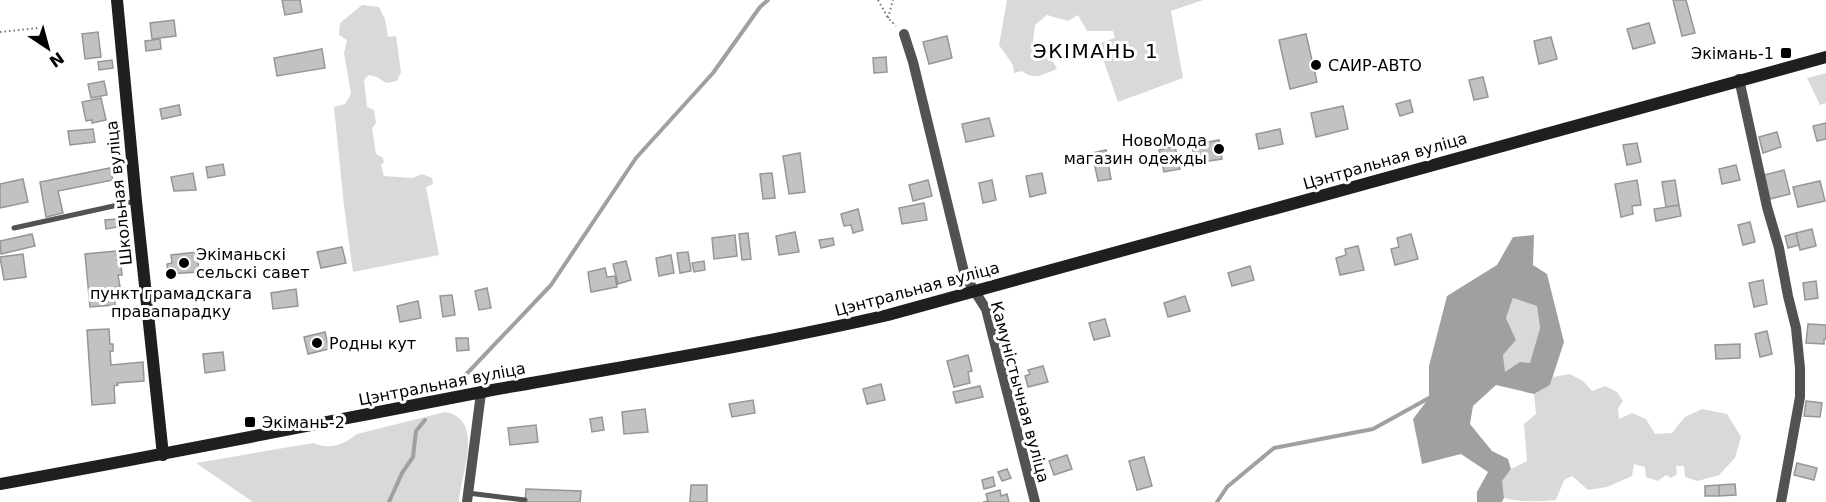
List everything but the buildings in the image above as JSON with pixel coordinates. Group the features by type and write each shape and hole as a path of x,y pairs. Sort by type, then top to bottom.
{"main road":[{"name":"Школьная вуліца","path":"117,0 163,455"},
{"name":"Цэнтральная вуліца","path":"0,484 825,330 888,315 1826,57"}],"street":[{"name":"Камуністычная вуліца","path":"904,34 913,62 965,276 986,309 1035,502"},
{"path":"1739,80 1796,328 1800,368 1800,397 1781,502"},
{"path":"468,497 481,393"}],"lane":[{"path":"14,228 136,201"},
{"path":"468,497 525,500"}],"path":[{"path":"878,0 888,18 904,34"},
{"path":"888,18 893,0"},
{"path":"0,32 47,27"}],"shaded area":[{"path":"1007,0 1203,0 1171,11 1183,78 1118,102 1099,47 1102,42 1115,38 1113,31 1087,31 1078,15 1068,21 1047,15 1035,25 1032,49 1034,57 1045,56 1054,63 1057,69 1034,76 1022,71 1014,73 1013,65 999,45"},
{"path":"362,5 379,7 385,19 388,37 396,36 401,72 397,81 386,83 369,75 364,80 367,107 374,110 376,123 372,128 376,154 383,158 384,162 381,165 384,176 413,178 422,174 432,178 433,184 426,187 439,255 353,272 334,107 345,104 351,94 344,53 347,40 339,35 340,23"},
{"path":"1826,73 1826,103 1820,105 1807,78"},
{"path":"1534,235 1533,265 1547,274 1564,342 1550,385 1534,394 1496,385 1473,406 1470,424 1492,451 1508,459 1511,469 1502,481 1504,498 1502,502 1477,502 1477,492 1488,472 1461,454 1422,464 1413,419 1429,398 1429,366 1447,296 1497,265 1513,237","holes":["1513,298 1537,306 1540,328 1530,363 1520,362 1505,372 1503,355 1516,340 1506,318"]},
{"path":"1513,298 1537,306 1540,328 1530,364 1504,372 1503,355 1516,340 1506,318"},
{"path":"1570,374 1583,381 1592,391 1605,386 1617,392 1623,401 1618,408 1619,419 1632,413 1646,419 1655,434 1672,433 1685,417 1702,409 1727,414 1741,437 1735,458 1719,475 1698,481 1685,477 1684,466 1676,466 1677,474 1671,478 1666,475 1658,481 1646,477 1645,467 1634,464 1632,476 1607,487 1588,490 1572,476 1564,480 1556,500 1530,501 1504,498 1501,481 1511,469 1527,461 1524,424 1536,414 1534,394 1550,385 1553,377"},
{"path":"445,412 457,417 465,425 468,437 459,502 253,502 196,463 313,443 325,446 336,445 357,434"}],"waterway":[{"path":"457,384 551,285 636,158 713,73 760,7 768,0"},
{"path":"1217,502 1227,487 1274,448 1373,429 1429,398"},
{"path":"389,502 402,473 413,457 416,431 425,420"}],"place":[{"name":"Экімань-1","path":"1786,53"},
{"name":"САИР-АВТО","path":"1316,65"},
{"name":"НовоМода магазин одежды","path":"1219,149"},
{"name":"Экіманьскі сельскі савет","path":"184,263"},
{"name":"пункт грамадскага правапарадку","path":"171,274"},
{"name":"Родны кут","path":"317,343"},
{"name":"Экімань-2","path":"250,422"}],"district":[{"name":"ЭКІМАНЬ 1","path":"1096,51"}]}
